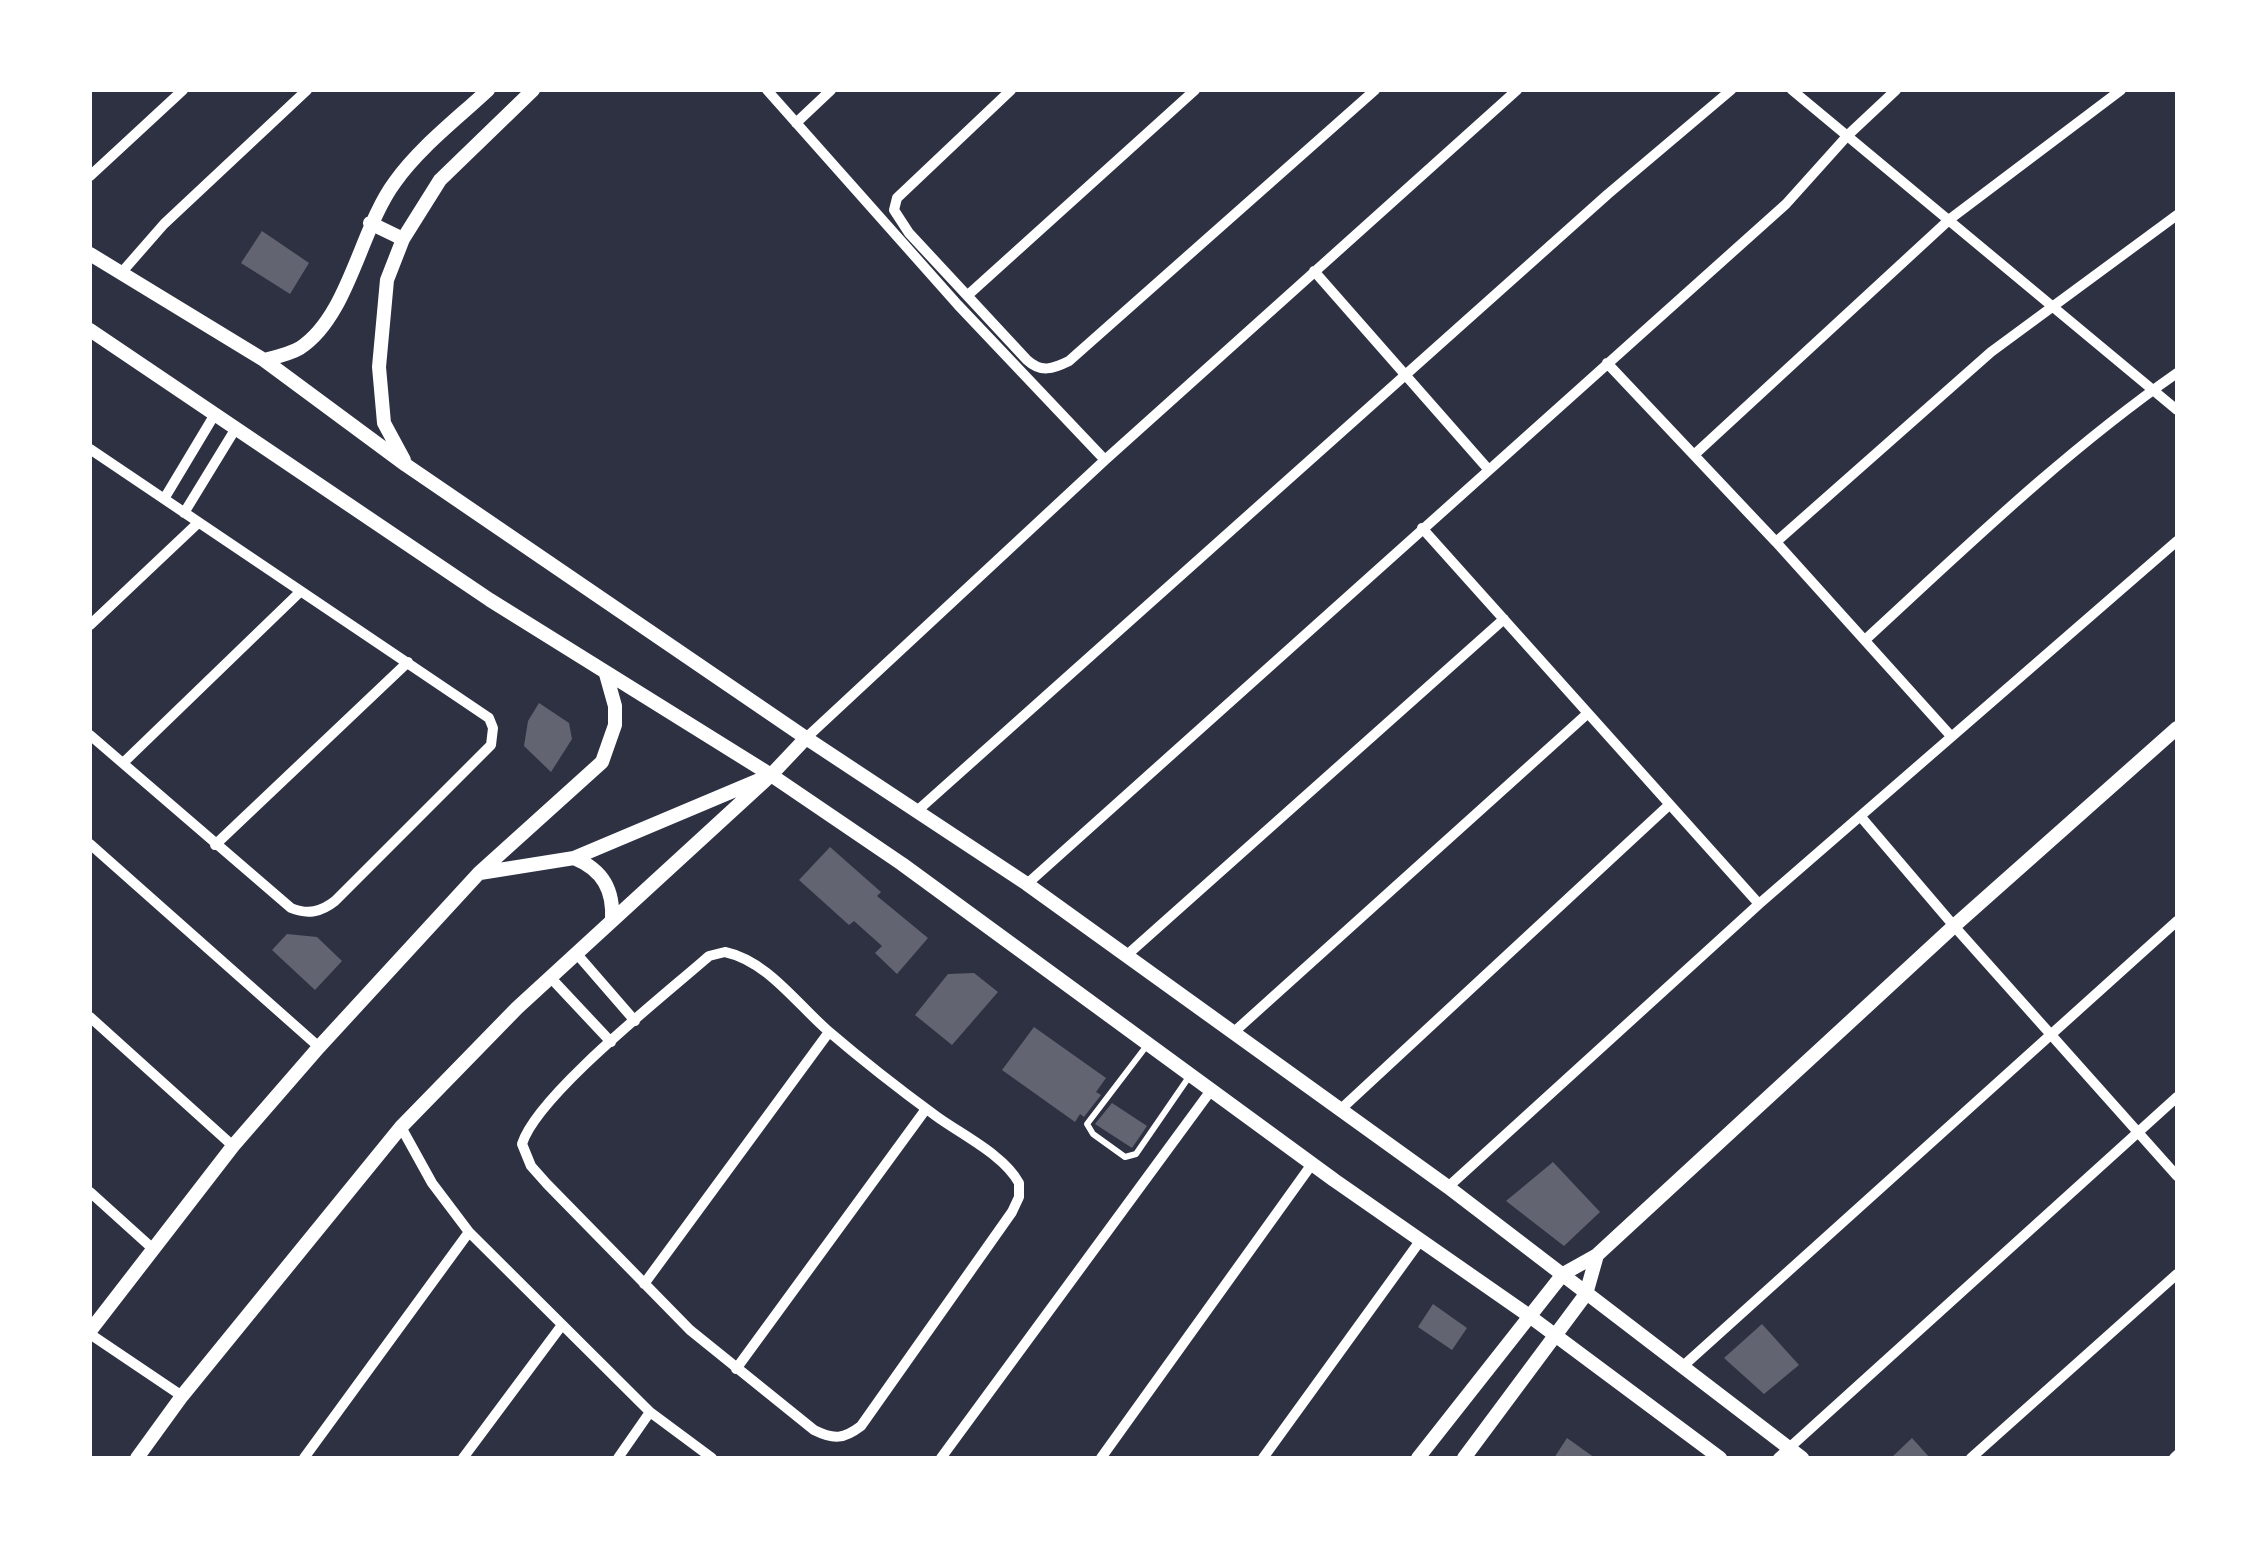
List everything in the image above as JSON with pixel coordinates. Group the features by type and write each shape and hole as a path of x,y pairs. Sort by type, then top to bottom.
{"street":[{"path":"90,176 183,90"},
{"path":"122,272 164,224 307,90"},
{"path":"264,360 298,350 319,333 338,300 370,223 394,182 488,90"},
{"path":"406,465 384,424 379,368 387,280 404,239 440,180 533,90"},
{"path":"767,90 971,319 1104,460"},
{"path":"796,123 832,90"},
{"path":"1011,90 897,198 894,210 900,222 1033,365 1048,370 1069,362 1374,90"},
{"path":"968,296 1194,90"},
{"path":"136,1458 400,1126 550,977 771,775 1104,460 1517,90"},
{"path":"917,811 1608,194 1731,90"},
{"path":"1792,90 2177,410"},
{"path":"1027,884 1786,204 1848,135 1896,90"},
{"path":"1694,456 1950,219 2121,90"},
{"path":"1776,542 1933,401 2052,305 2177,215"},
{"path":"370,223 404,239"},
{"path":"90,254 264,360 406,465 1027,884 1448,1187 1682,1366 1783,1453 1802,1458"},
{"path":"1314,271 1488,470"},
{"path":"92,333 490,600 771,775 902,864 1312,1164 1556,1335 1720,1458"},
{"path":"1607,363 1950,735"},
{"path":"1865,640 2048,471 2177,373"},
{"path":"164,499 215,414"},
{"path":"184,514 236,428"},
{"path":"90,449 489,718 493,737 491,745 326,908 310,912 291,908 90,736"},
{"path":"90,625 198,523"},
{"path":"1422,528 1759,904"},
{"path":"1448,1187 1759,904 2177,541"},
{"path":"122,763 301,591"},
{"path":"1127,955 1504,619"},
{"path":"215,845 408,662"},
{"path":"182,1396 90,1332 233,1146 319,1047 480,873 602,762 615,725 615,706 606,674"},
{"path":"1234,1032 1587,714"},
{"path":"1418,1458 1562,1274 1597,1255 1954,926 2177,728"},
{"path":"480,873 574,858 771,775"},
{"path":"1340,1110 1668,805"},
{"path":"1861,817 2177,1176"},
{"path":"90,844 319,1047"},
{"path":"574,858 601,875 609,889 612,921"},
{"path":"1682,1366 2177,921"},
{"path":"725,952 741,955 756,964 829,1032 1014,1174 1020,1183 1012,1212 860,1426 846,1438 829,1438 814,1430 736,1369 644,1284 538,1175 526,1157 522,1144 533,1120 635,1021 710,956 725,952"},
{"path":"576,954 635,1021"},
{"path":"550,977 611,1042"},
{"path":"90,1017 233,1146"},
{"path":"644,1284 829,1032"},
{"path":"941,1458 1212,1090"},
{"path":"1783,1453 2177,1097"},
{"path":"736,1369 926,1109"},
{"path":"400,1126 432,1183 469,1232 650,1412 712,1458"},
{"path":"1102,1458 1312,1164"},
{"path":"90,1192 152,1248"},
{"path":"304,1458 469,1232"},
{"path":"1263,1458 1420,1241"},
{"path":"1464,1458 1586,1294 1597,1255"},
{"path":"1970,1458 2177,1274"},
{"path":"463,1458 562,1325"},
{"path":"618,1458 650,1412"}],"lane":[{"path":"1149,1043 1086,1124 1093,1134 1125,1157 1132,1157 1191,1074"}],"building":[{"path":"262,231 309,263 290,294 241,263"},
{"path":"539,703 569,723 572,739 551,772 524,746 528,721"},
{"path":"830,847 881,892 877,896 928,938 897,974 875,953 882,946 854,921 849,925 799,880"},
{"path":"287,934 317,937 342,961 315,990 272,950"},
{"path":"974,973 998,992 952,1045 915,1015 948,974"},
{"path":"1034,1027 1106,1078 1096,1092 1101,1095 1084,1117 1080,1114 1075,1122 1002,1070"},
{"path":"1112,1103 1147,1126 1132,1148 1095,1124"},
{"path":"1553,1162 1600,1212 1564,1246 1506,1201"},
{"path":"1433,1304 1467,1328 1452,1350 1418,1327"},
{"path":"1762,1324 1799,1365 1764,1394 1724,1358"},
{"path":"1567,1438 1595,1458 1554,1458"},
{"path":"1912,1438 1930,1458 1891,1458"}]}
